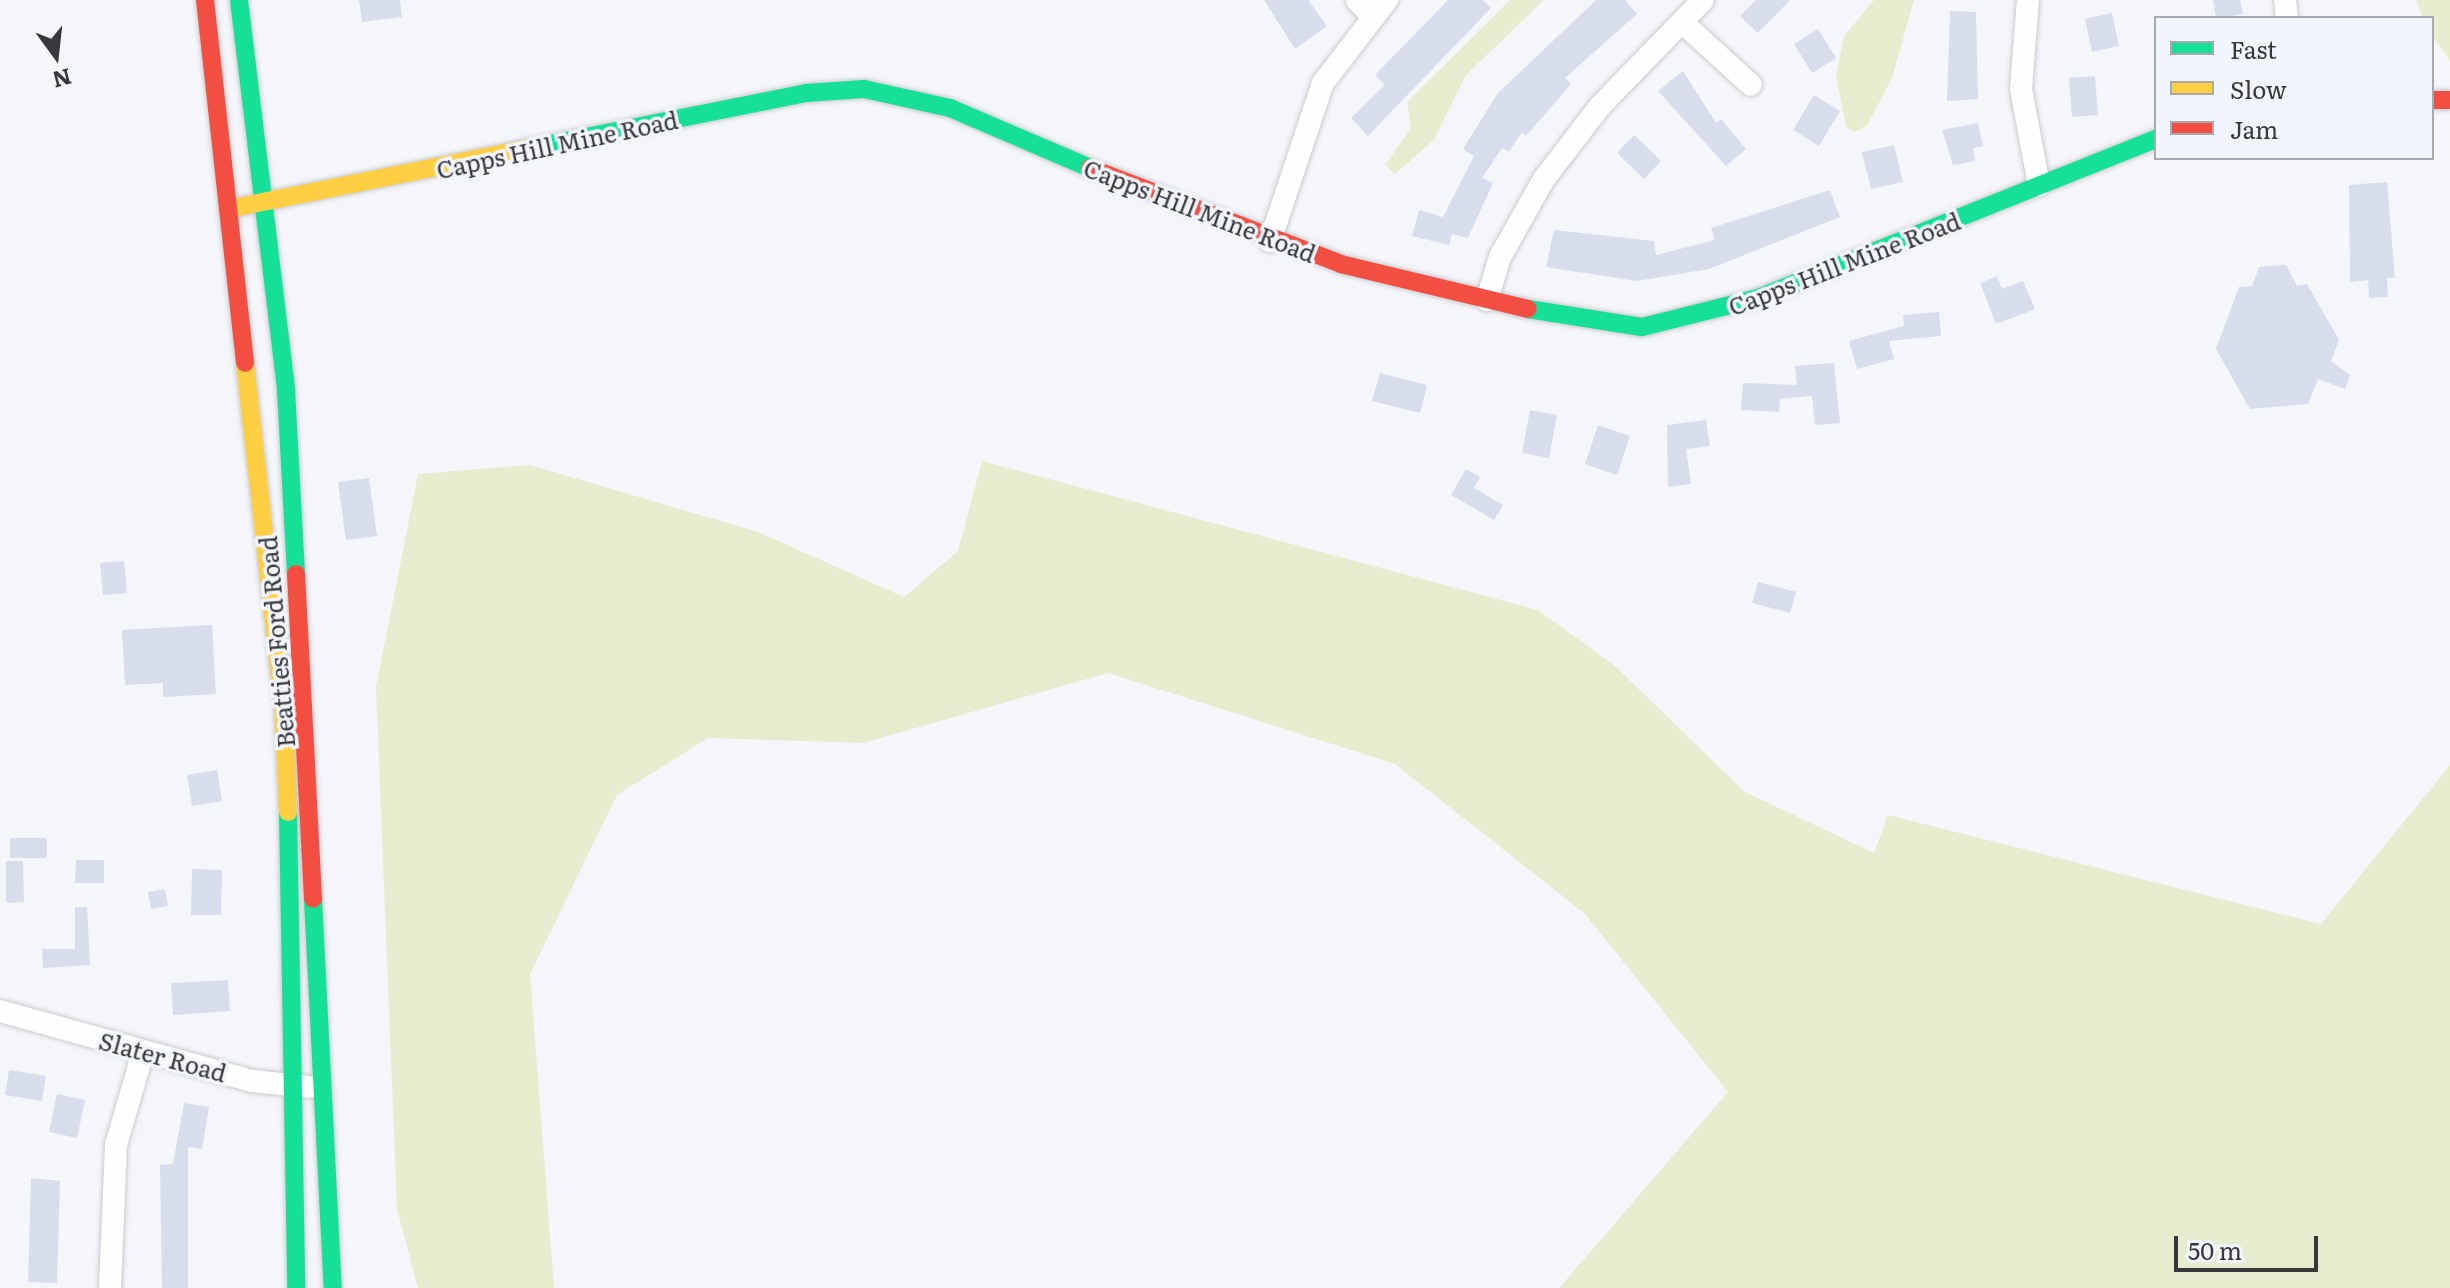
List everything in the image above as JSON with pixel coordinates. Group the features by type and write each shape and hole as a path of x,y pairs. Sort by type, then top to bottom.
{"main road":[{"name":"Beatties Ford Road","path":"205,0 283,700 297,1085 296,1288"},
{"name":"Beatties Ford Road","path":"239,0 261,204 286,390 328,1089 333,1288"},
{"name":"Capps Hill Mine Road","path":"228,209 806,93 864,89 950,108 1270,241 1487,300 1618,326 1686,322 2154,140"}],"street":[{"path":"1487,300 1500,257 1544,179 1601,105 1703,0"},
{"path":"2028,0 2021,89 2039,185"},
{"path":"1270,241 1311,109 1372,5"},
{"path":"1682,22 1751,85"},
{"name":"Slater Road","path":"0,1011 143,1052 328,1089"},
{"path":"110,1288 116,1145 143,1052"}],"green space":[{"path":"1510,0 1544,0 1466,75 1434,140 1395,174 1385,165 1411,128 1407,102"},
{"path":"1874,0 1914,0 1892,78 1867,126 1854,132 1846,127 1836,75 1844,36"},
{"path":"2416,0 2450,0 2450,61 2434,38 2434,16 2422,16"},
{"path":"982,461 1538,610 1615,666 1745,792 1874,853 1888,815 2321,924 2450,765 2450,1288 1559,1288 1728,1092 1584,913 1395,764 1108,673 863,743 708,738 617,795 530,974 554,1288 418,1288 397,1209 376,687 418,474 530,465 758,532 904,597 958,551"}],"building":[{"path":"359,0 400,0 402,17 362,22"},
{"path":"1264,0 1308,0 1327,26 1295,49"},
{"path":"1448,0 1483,0 1491,8 1368,136 1351,118 1385,85 1375,75"},
{"path":"1596,0 1625,0 1637,14 1565,78 1571,84 1526,136 1522,132 1509,152 1502,148 1482,178 1493,183 1468,238 1452,234 1449,245 1412,236 1419,210 1443,217 1474,156 1463,149 1498,93"},
{"path":"1756,0 1790,0 1758,33 1740,16"},
{"path":"2213,0 2240,0 2243,14 2216,16"},
{"path":"1950,11 1976,12 1978,99 1947,101"},
{"path":"2112,13 2119,46 2092,52 2085,19"},
{"path":"1818,29 1836,58 1812,73 1794,44"},
{"path":"1683,71 1716,123 1721,119 1746,149 1726,166 1658,91"},
{"path":"2095,76 2098,115 2072,117 2069,78"},
{"path":"1814,95 1840,111 1819,146 1793,130"},
{"path":"1978,123 1983,146 1973,148 1975,161 1953,165 1942,130"},
{"path":"1634,135 1661,161 1644,179 1617,153"},
{"path":"1894,145 1903,182 1871,189 1862,152"},
{"path":"2387,182 2395,278 2387,278 2388,297 2369,298 2368,280 2350,282 2349,185"},
{"path":"1830,190 1840,217 1709,269 1637,281 1546,267 1554,230 1654,241 1656,255 1715,240 1711,228"},
{"path":"2286,265 2297,286 2307,284 2339,340 2331,361 2350,375 2345,389 2318,379 2308,404 2250,409 2216,349 2239,287 2252,286 2259,267"},
{"path":"1997,276 2002,289 2023,281 2035,309 1996,324 1980,283"},
{"path":"1939,312 1941,336 1889,341 1894,359 1857,369 1849,341 1904,326 1903,315"},
{"path":"1834,363 1840,423 1815,425 1812,396 1780,399 1779,412 1741,410 1743,383 1797,385 1795,366"},
{"path":"1380,373 1427,385 1420,413 1372,401"},
{"path":"1530,410 1557,415 1549,458 1522,453"},
{"path":"1706,420 1710,446 1686,449 1691,484 1668,487 1667,425"},
{"path":"1598,425 1630,436 1617,475 1585,464"},
{"path":"1466,469 1480,477 1474,488 1503,505 1494,520 1451,495"},
{"path":"369,478 377,536 346,540 338,482"},
{"path":"124,561 127,593 103,595 100,563"},
{"path":"1758,582 1796,592 1790,613 1752,603"},
{"path":"212,625 216,694 163,697 163,683 125,685 122,630"},
{"path":"217,770 222,801 192,806 187,775"},
{"path":"10,838 47,838 47,858 10,858"},
{"path":"76,860 104,860 104,883 75,883"},
{"path":"6,861 23,861 24,902 6,903"},
{"path":"192,869 222,870 221,915 191,915"},
{"path":"165,889 168,906 151,909 148,892"},
{"path":"75,907 87,907 90,965 43,968 42,949 75,949"},
{"path":"228,980 230,1011 173,1015 171,983"},
{"path":"9,1070 46,1076 42,1101 5,1095"},
{"path":"57,1094 85,1100 77,1138 49,1132"},
{"path":"184,1103 209,1107 202,1149 188,1147 188,1288 162,1288 160,1165 173,1164"},
{"path":"31,1178 60,1181 57,1283 28,1282"}],"traffic: fast":[{"path":"239,0 286,390 296,574"},
{"path":"526,149 806,93 864,89 950,108 1090,168"},
{"path":"1528,309 1642,327 1758,298 2154,140"},
{"path":"288,812 296,1288"},
{"path":"313,899 333,1288"}],"traffic: slow":[{"path":"228,209 526,149"},
{"path":"245,363 283,700 288,812"}],"traffic: jam":[{"path":"205,0 245,363"},
{"path":"2434,100 2450,100"},
{"path":"1090,168 1341,264 1528,309"},
{"path":"296,574 313,899"}]}
